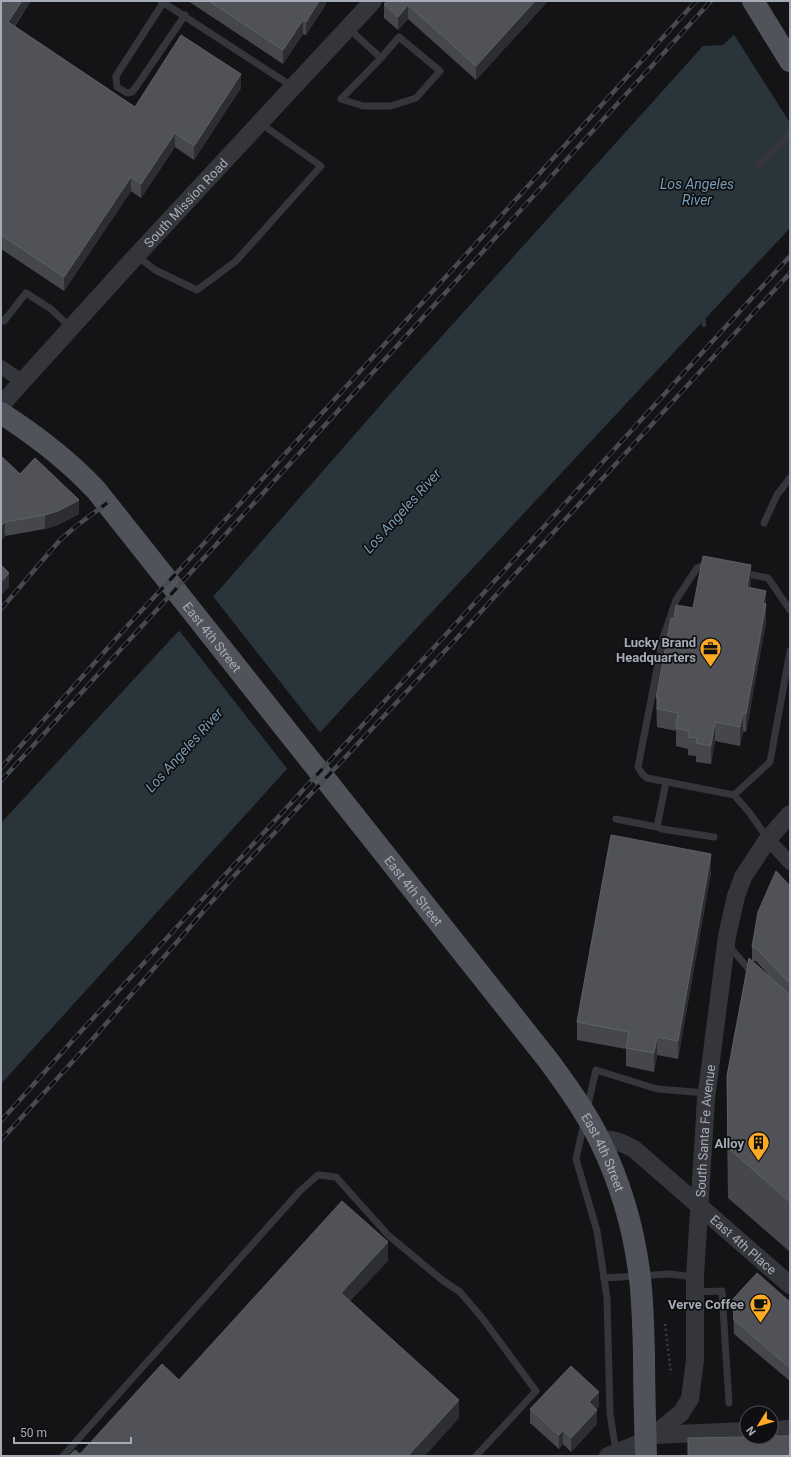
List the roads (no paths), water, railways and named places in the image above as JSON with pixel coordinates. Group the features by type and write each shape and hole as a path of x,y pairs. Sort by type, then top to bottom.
{"main road":[{"path":"753,1 790,61"},
{"name":"East 4th Street","path":"1,413 49,447 76,470 96,490 548,1060 581,1107 600,1140 618,1183 627,1213 640,1272 643,1307 632,1450"}],"street":[{"name":"South Mission Road","path":"1,405 136,256 373,1"},
{"path":"1,367 22,381"},
{"name":"South Santa Fe Avenue","path":"632,1450 681,1413 690,1399 695,1360 694,1284 707,1093 726,944 736,896 743,877 754,858 768,839 790,814"},
{"path":"768,839 790,863"},
{"name":"East 4th Place","path":"600,1140 614,1140 634,1149 790,1285"},
{"path":"779,1430 790,1429"},
{"path":"632,1450 739,1432"}],"lane":[{"path":"184,15 132,92 127,93 117,87 116,76 162,2 184,15 293,87"},
{"path":"348,27 381,58"},
{"path":"399,37 440,71 416,98 391,106 363,106 341,99 381,58 399,37"},
{"path":"136,256 155,270 197,290 236,261 321,166 260,122"},
{"path":"759,166 790,133"},
{"path":"1,319 4,321 26,293 51,310 71,328"},
{"path":"764,523 778,495 790,478"},
{"path":"718,568 704,565 697,568 676,600 663,638 638,767 643,775 648,778 734,795 749,812 768,839"},
{"path":"732,571 768,578 790,610"},
{"path":"734,795 770,762 790,651"},
{"path":"657,827 666,782"},
{"path":"616,819 662,829 714,837"},
{"path":"726,944 760,981"},
{"path":"632,1450 610,1414 607,1298 597,1231 576,1159 596,1070 657,1089 707,1093"},
{"path":"63,1456 295,1197 318,1175 336,1177 388,1235 442,1280 460,1292 483,1319 536,1391 476,1456"},
{"path":"604,1278 670,1274 694,1284 722,1291 729,1403"}],"water":[{"name":"Los Angeles River","path":"769,1 790,1 790,228 346,704 1,1084 1,823 171,639 220,589 398,385 703,46 723,45"}],"waterway":[{"path":"703,314 704,325"}],"railway":[{"path":"1,768 130,623 696,1"},
{"path":"1,781 711,1"},
{"path":"1,1121 74,1039 450,630 790,256"},
{"path":"1,1140 85,1048 235,875 457,638 790,273"},
{"path":"1,609 60,540 107,503"}],"place":[{"name":"Lucky Brand Headquarters","path":"711,668"},
{"name":"Alloy","path":"759,1162"},
{"name":"Verve Coffee","path":"760,1324"}]}
